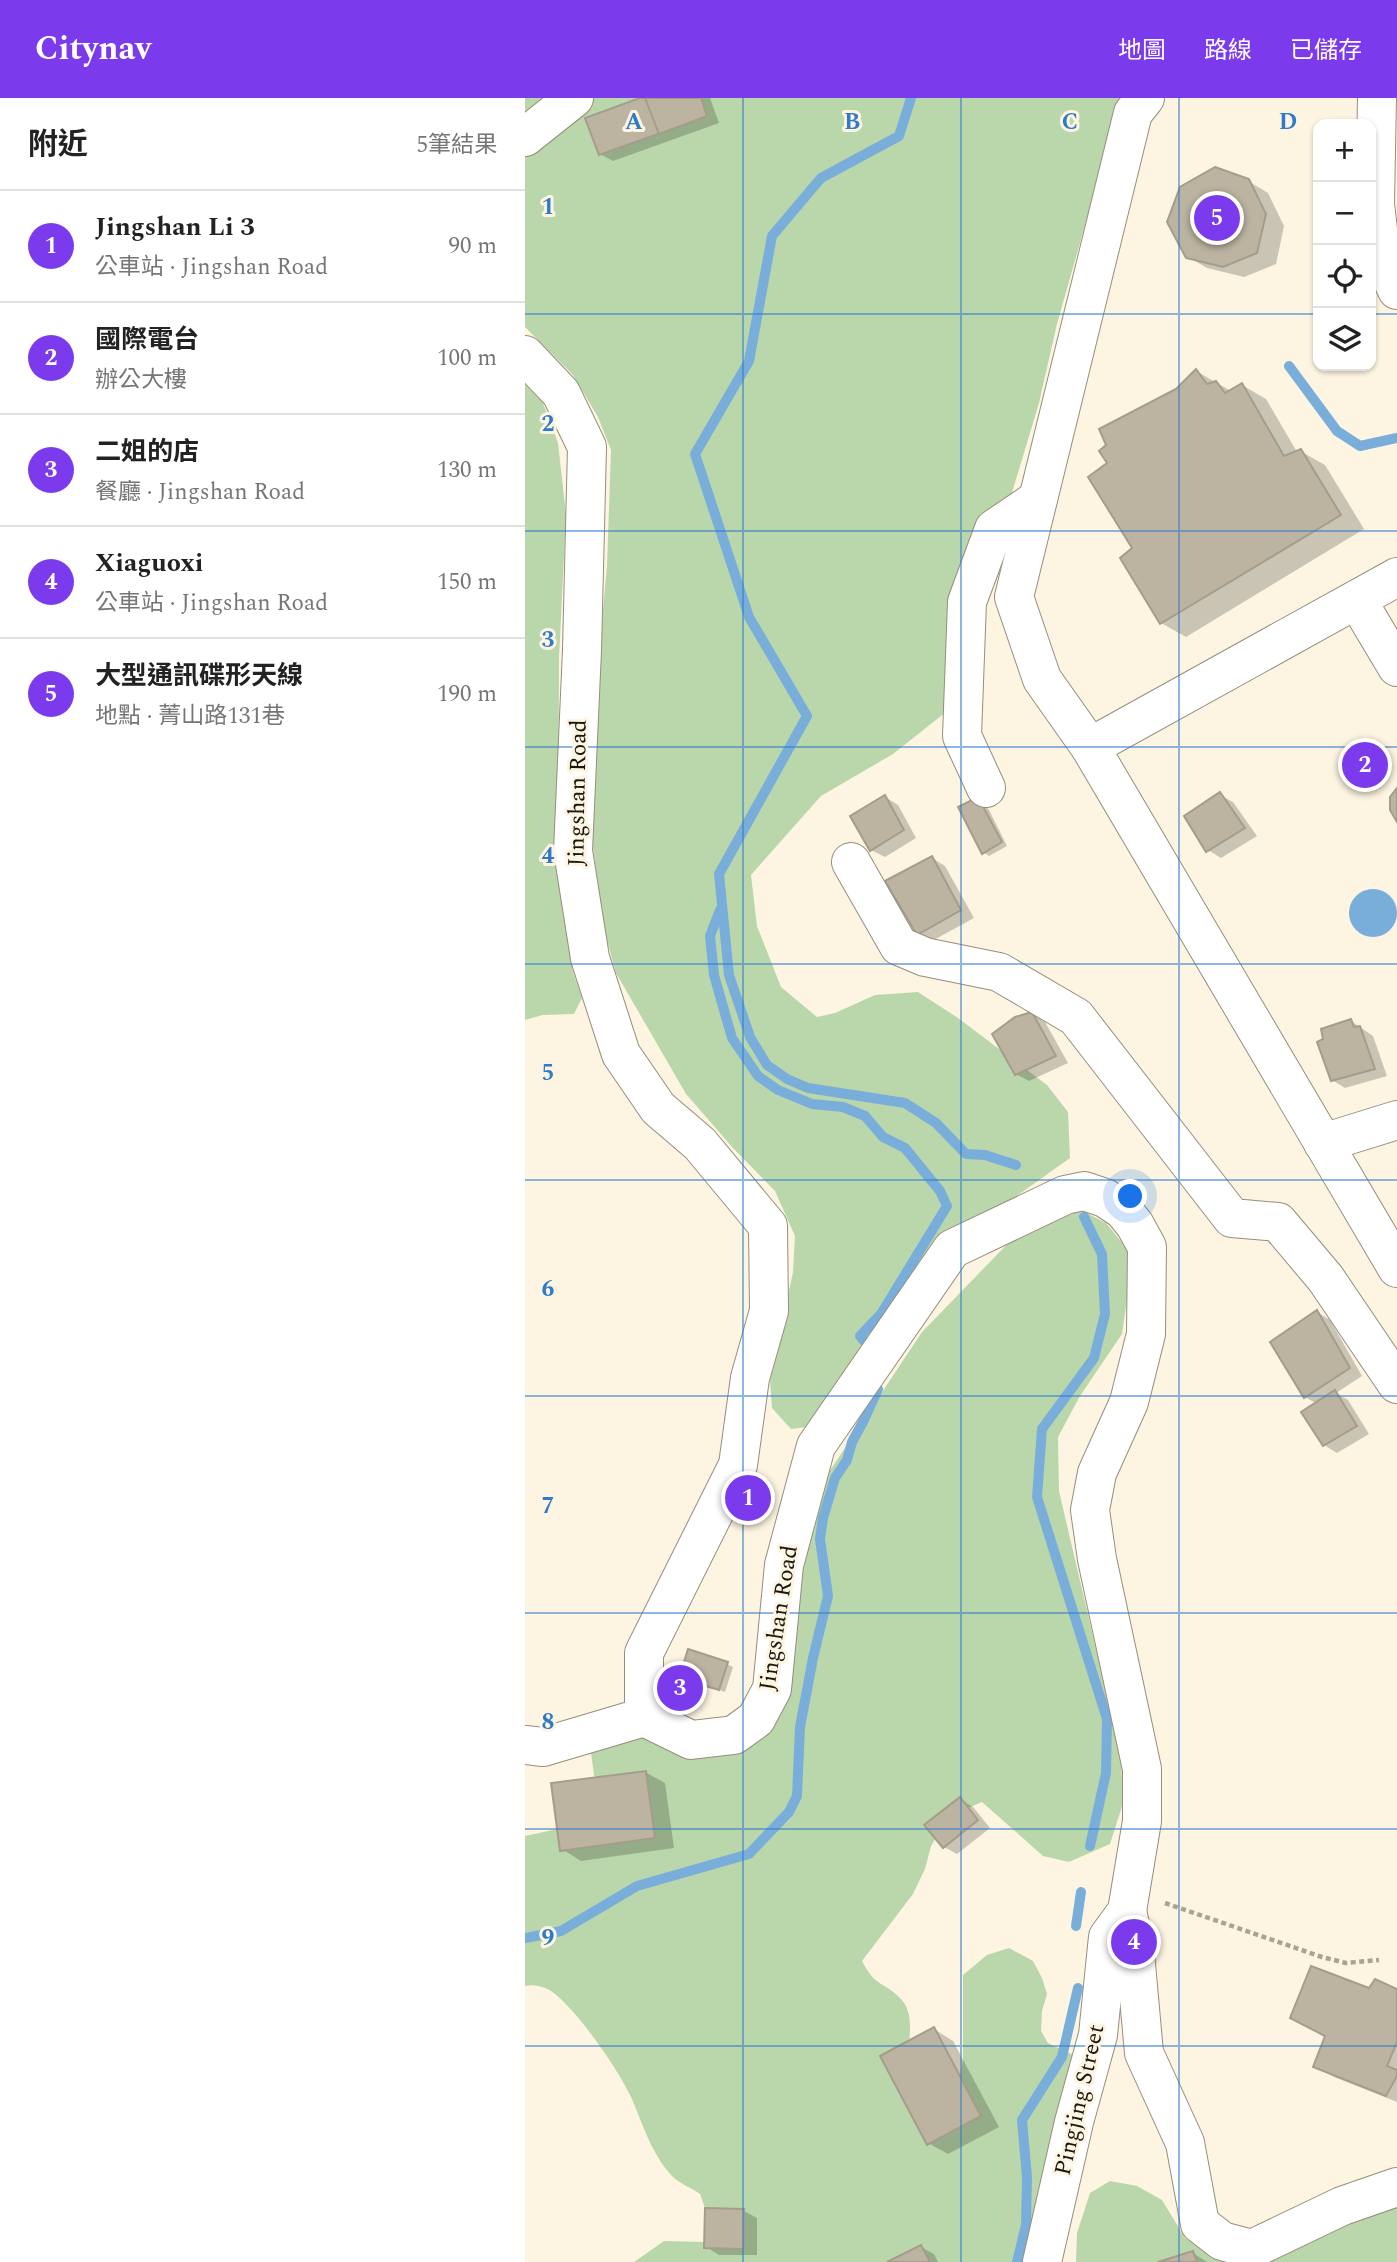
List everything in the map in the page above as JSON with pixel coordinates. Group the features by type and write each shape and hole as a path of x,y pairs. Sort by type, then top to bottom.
{"street":[{"path":"525,137 574,98"},
{"path":"1145,98 1133,113 1014,597 1042,679 1090,747 1397,1268"},
{"path":"1377,98 1375,204 1381,256 1397,290"},
{"name":"Jingshan Road","path":"525,355 561,393 587,447 573,852 590,958 621,1054 658,1108 700,1144 768,1226 769,1311 750,1378 738,1465 644,1653 644,1717 691,1740 734,1735 756,1719 772,1689 783,1565 816,1446 952,1249 1065,1195 1084,1191 1105,1198 1123,1210 1147,1247 1146,1334 1129,1402 1097,1473 1090,1510 1097,1559 1142,1769 1142,1821 1131,1916"},
{"path":"986,788 962,736 967,602 994,529 1038,499"},
{"path":"1090,747 1397,577"},
{"path":"1357,600 1397,667"},
{"path":"851,862 899,946 925,957 999,972 1076,1017 1232,1218 1278,1222 1326,1279 1397,1384"},
{"path":"1323,1143 1397,1120"},
{"path":"525,1745 543,1747 644,1717"},
{"path":"1131,1916 1144,2053 1185,2143 1200,2224 1222,2241 1252,2249 1342,2206 1397,2187"},
{"name":"Pingjing Street","path":"1042,2262 1074,2122 1131,1916"}],"path":[{"path":"1131,1916 1346,1963 1379,1960"}],"green space":[{"path":"525,98 1126,98 1096,186 1057,324 1039,403 946,712 893,754 821,796 751,875 757,926 781,987 817,1017 835,1013 875,995 918,992 958,1018 1047,1085 1068,1112 1070,1158 1000,1208 807,1427 791,1429 772,1408 770,1381 793,1272 795,1236 775,1191 686,1094 616,973 604,929 590,826 595,695 607,566 611,450 598,417 573,375 525,327"},
{"path":"525,376 537,387 558,443 566,514 559,658 558,871 573,972 582,998 574,1014 543,1015 525,1020"},
{"path":"1079,1209 1106,1223 1129,1251 1129,1285 1122,1334 1080,1396 1058,1437 1059,1491 1121,1756 1123,1803 1110,1844 1069,1862 1043,1856 982,1802 959,1812 946,1822 931,1846 925,1869 913,1894 862,1961 879,1983 900,1998 909,2014 910,2034 904,2072 956,2103 963,2060 963,1975 987,1955 1009,1948 1033,1961 1047,1994 1042,2011 1041,2031 1048,2043 1080,2058 1039,2262 634,2262 664,2241 704,2242 705,2208 700,2194 676,2179 665,2168 648,2138 625,2085 572,2010 551,1991 538,1986 525,1986 525,1836 600,1820 590,1745 641,1730 747,1742 821,1484 922,1332 1019,1232"},
{"path":"1110,2181 1137,2186 1162,2200 1185,2238 1227,2262 1076,2262 1077,2233 1090,2193"},
{"path":"1397,2204 1397,2262 1257,2262"}],"water":[{"path":"1373,889 1390,896 1397,913 1390,930 1373,937 1356,930 1349,913 1356,896"}],"building":[{"path":"640,98 649,98 661,133 599,155 585,118"},
{"path":"645,98 701,98 707,116 659,134"},
{"path":"1215,167 1249,179 1266,214 1257,253 1223,267 1186,258 1167,222 1180,187"},
{"path":"1196,369 1207,384 1216,381 1225,393 1242,383 1284,456 1301,449 1341,515 1160,624 1120,558 1132,548 1088,477 1107,463 1099,451 1106,445 1099,429 1176,389"},
{"path":"1397,788 1397,822 1390,810 1390,797"},
{"path":"1220,792 1245,828 1206,852 1184,816"},
{"path":"885,795 904,830 870,851 850,816"},
{"path":"978,797 1002,842 982,854 958,807"},
{"path":"932,856 961,910 917,935 885,881"},
{"path":"1032,1012 1056,1056 1015,1075 992,1034 1015,1017"},
{"path":"1351,1019 1354,1027 1360,1026 1375,1069 1331,1081 1317,1042 1323,1039 1321,1029"},
{"path":"1317,1310 1350,1368 1304,1398 1270,1342"},
{"path":"1335,1390 1357,1426 1323,1446 1301,1412"},
{"path":"688,1649 728,1662 719,1690 679,1678"},
{"path":"646,1771 655,1838 560,1851 551,1783"},
{"path":"960,1797 978,1820 943,1848 924,1825"},
{"path":"1311,1966 1369,1988 1375,1979 1397,1989 1397,2042 1387,2066 1397,2070 1397,2076 1386,2096 1313,2067 1325,2036 1290,2018"},
{"path":"934,2027 981,2116 927,2145 880,2056"},
{"path":"705,2208 744,2209 744,2249 704,2248"},
{"path":"921,2245 930,2262 887,2262"},
{"path":"1193,2251 1197,2262 1158,2262"}],"waterway":[{"path":"911,98 899,136 821,178 772,236 749,361 695,454 749,617 807,716 719,874 729,975 750,1037 767,1065 787,1079 808,1088 905,1103 936,1123 966,1154 985,1155 1016,1165"},
{"path":"1289,366 1337,431 1360,446 1397,438"},
{"path":"720,910 710,936 714,975 732,1038 758,1076 778,1090 812,1104 843,1107 865,1116 883,1137 905,1148 940,1191 947,1206 881,1314 860,1336 864,1341"},
{"path":"1084,1217 1102,1254 1105,1314 1094,1358 1042,1429 1037,1497 1107,1719 1106,1773 1090,1846"},
{"path":"525,1938 561,1931 637,1886 749,1854 789,1812 797,1796 800,1727 828,1596 820,1539 823,1518 835,1478 847,1460 852,1442 878,1389"},
{"path":"1076,1926 1081,1892"},
{"path":"1017,2262 1026,2225 1027,2177 1022,2120 1062,2057 1078,1988"}],"place":[{"name":"大型通訊碟形天線","path":"1217,218"},
{"name":"國際電台","path":"1365,765"},
{"name":"Jingshan Li 3","path":"748,1498"},
{"name":"二姐的店","path":"680,1688"},
{"name":"Xiaguoxi","path":"1134,1942"}]}
